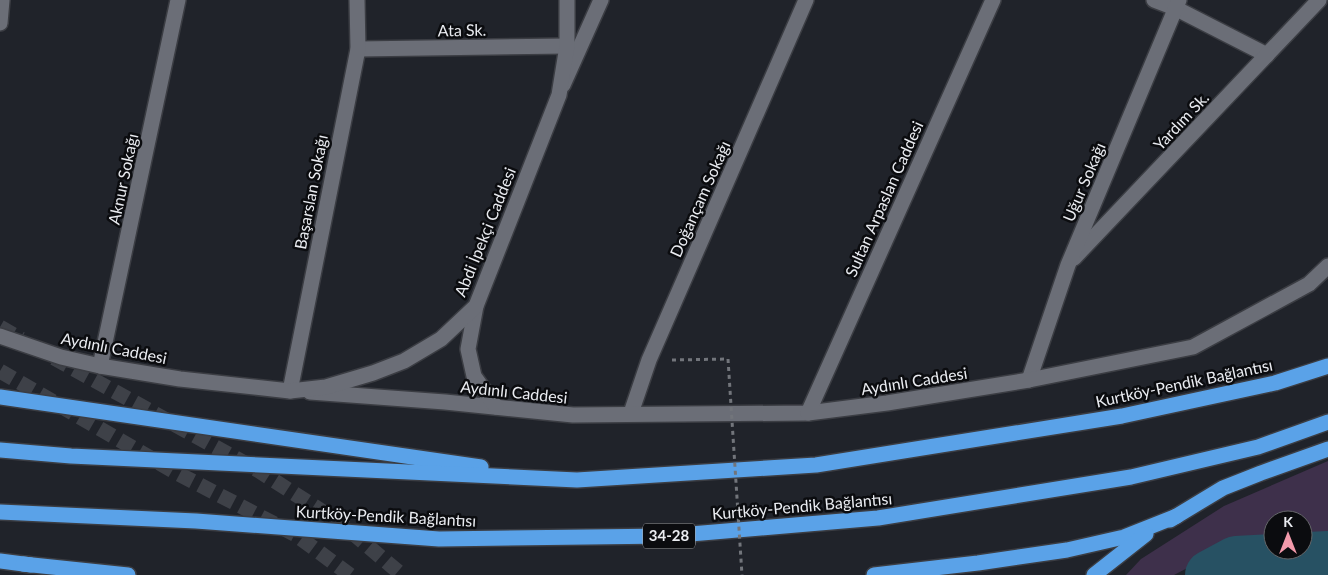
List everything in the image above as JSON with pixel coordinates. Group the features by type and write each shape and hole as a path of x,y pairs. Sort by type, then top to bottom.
{"highway":[{"name":"Kurtköy-Pendik Bağlantısı","path":"0,450 71,456 577,480 816,465 1122,416 1275,383 1328,366"},
{"path":"0,397 577,480"},
{"name":"Kurtköy-Pendik Bağlantısı","path":"0,512 196,521 439,539 666,536 878,518 1131,477 1258,447 1328,422"},
{"path":"1094,575 1145,535 1224,488 1328,449"},
{"path":"874,575 1067,550 1124,537 1177,516"},
{"path":"0,561 128,575"},
{"path":"23,564 84,575"}],"street":[{"path":"0,23 2,0"},
{"name":"Aknur Sokağı","path":"100,366 178,0"},
{"name":"Başarslan Sokağı","path":"290,391 358,49 357,0"},
{"name":"Abdi İpekçi Caddesi","path":"290,391 326,387 373,373 404,361 441,340 476,306 559,95 567,46 567,0"},
{"path":"559,95 601,0"},
{"name":"Doğançam Sokağı","path":"631,414 649,360 806,0"},
{"name":"Sultan Arpaslan Caddesi","path":"808,412 993,0"},
{"path":"1154,0 1177,4 1267,55"},
{"name":"Yardım Sk.","path":"1068,265 1319,0"},
{"name":"Uğur Sokağı","path":"1030,380 1068,265 1177,4"},
{"name":"Ata Sk.","path":"358,49 567,46"},
{"name":"Aydınlı Caddesi","path":"0,336 61,357 100,366 208,382 290,391 445,402 573,415 808,412 887,403 1030,380 1193,347 1309,284 1328,266"},
{"path":"476,306 468,349 474,376 496,408"}],"path":[{"path":"649,360 728,359 742,575"}],"shaded area":[{"path":"1328,461 1328,539 1313,540 1313,510 1263,510 1263,541 1237,542 1174,575 1126,575 1141,559 1224,506"}],"waterway":[{"path":"1210,575 1236,561 1328,556"}],"tunnel":[{"path":"0,327 21,339"},
{"path":"54,358 259,471 342,524 402,575"},
{"path":"0,371 173,471 296,535 350,575"}]}
